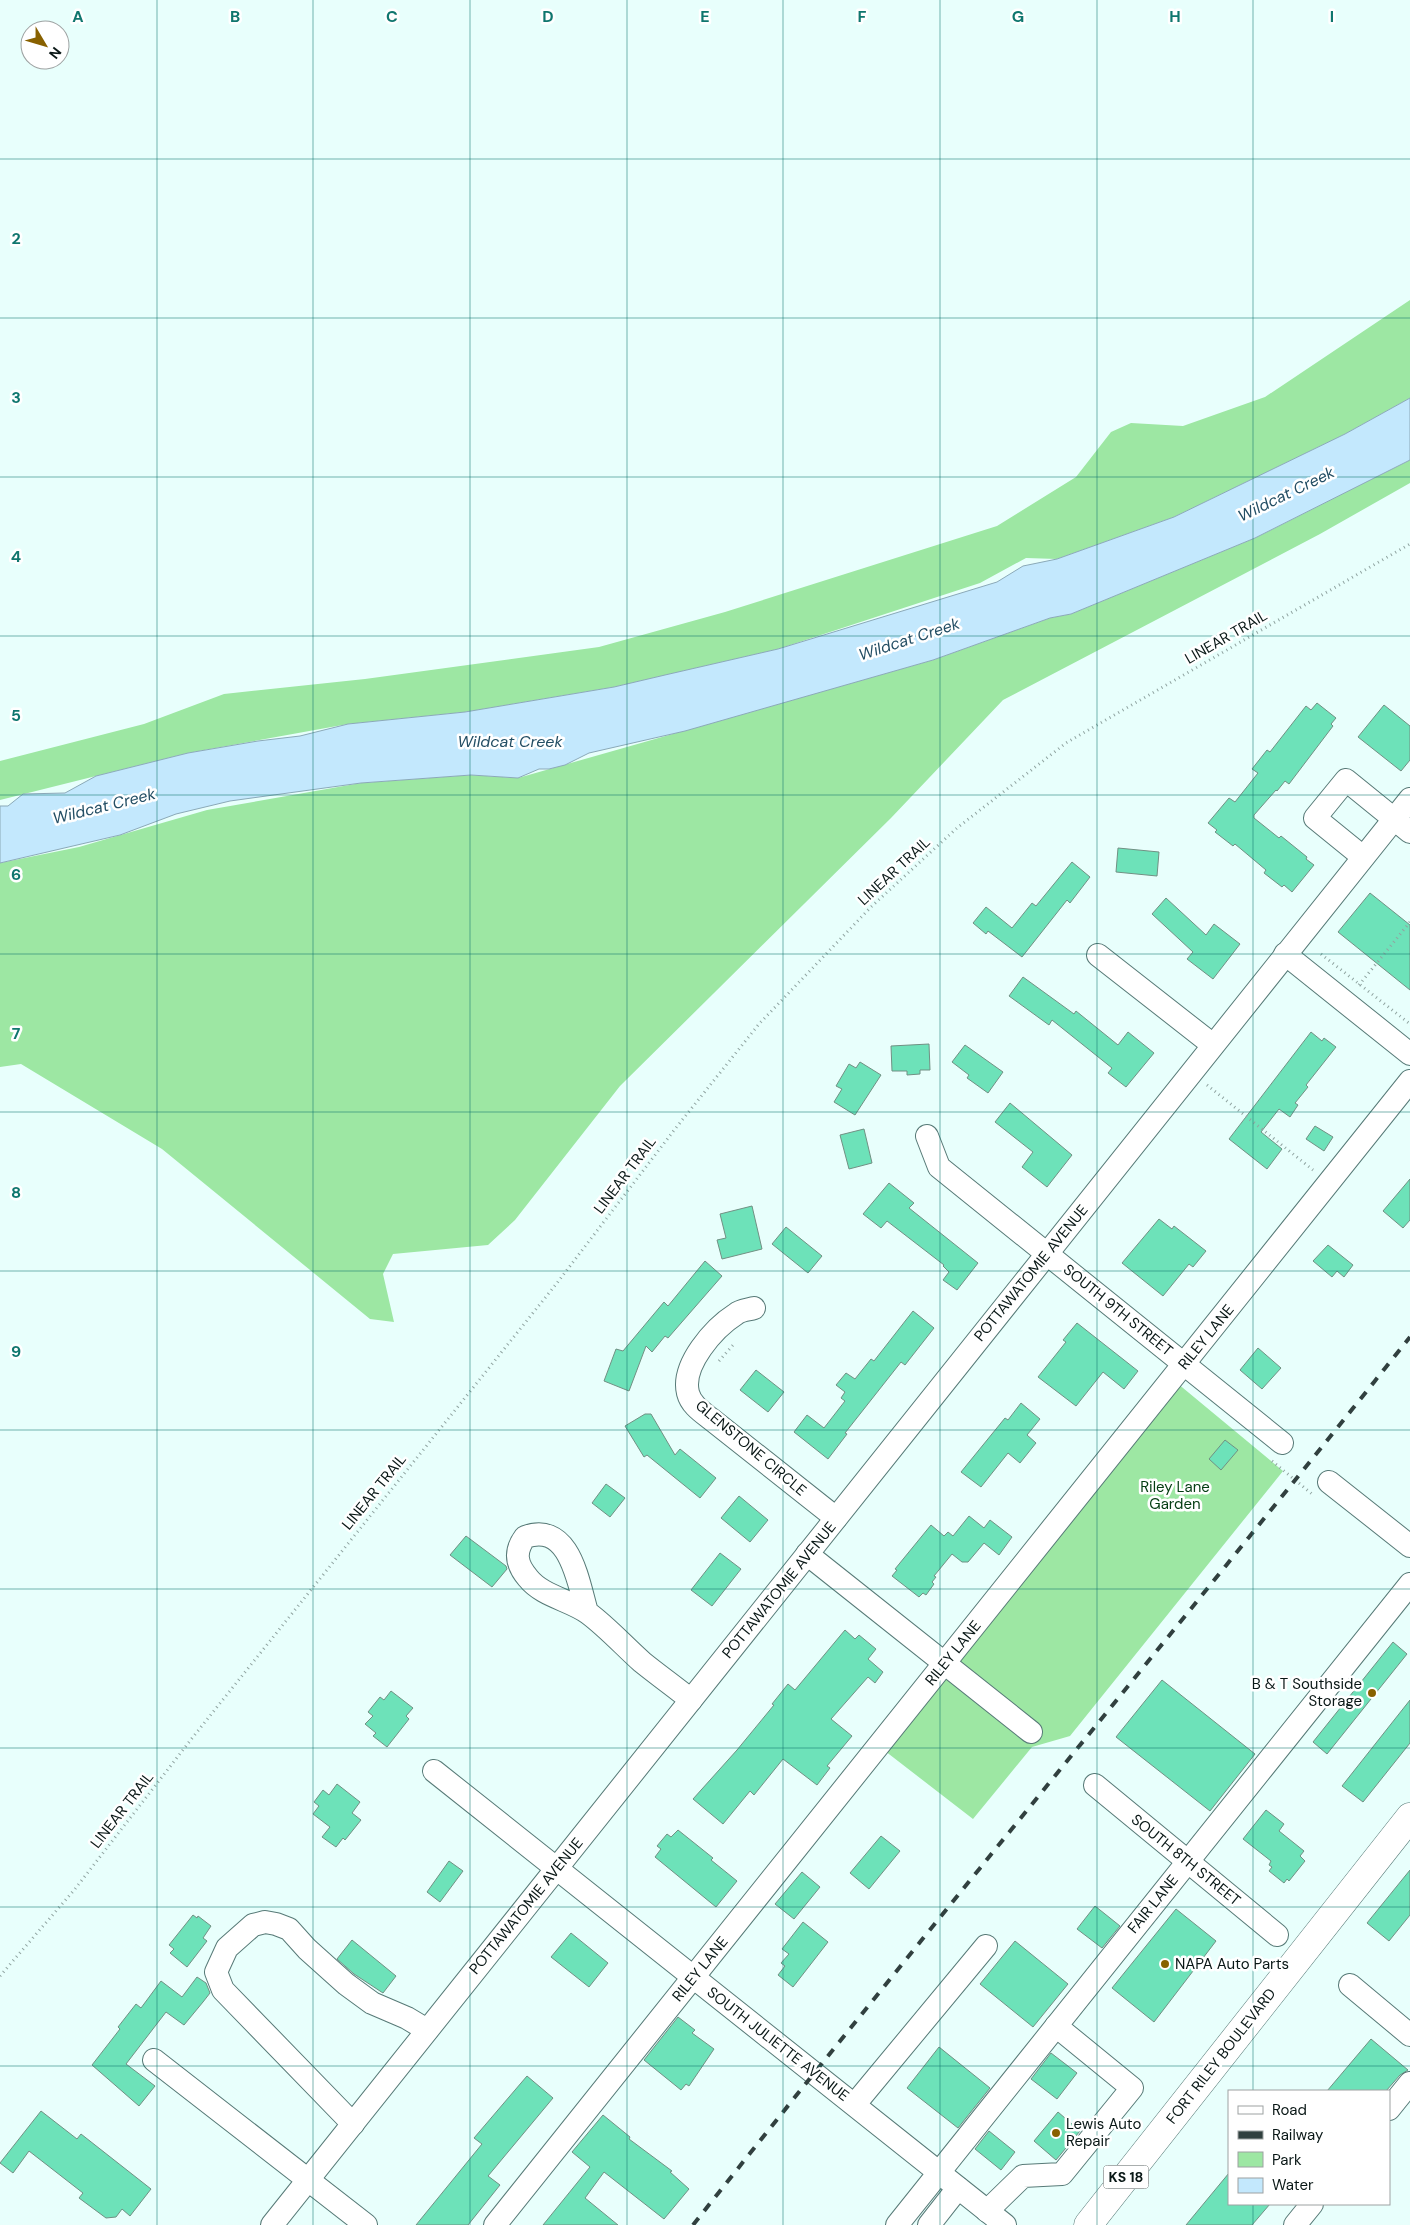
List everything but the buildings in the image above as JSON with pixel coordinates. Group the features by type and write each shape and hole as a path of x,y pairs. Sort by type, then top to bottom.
{"highway":[{"name":"FORT RILEY BOULEVARD","path":"1088,2225 1410,1817"}],"street":[{"path":"1363,857 1315,818 1346,780 1402,826"},
{"name":"POTTAWATOMIE AVENUE","path":"272,2225 1363,857 1402,826 1410,799"},
{"path":"1292,946 1410,1054"},
{"path":"1098,955 1213,1045"},
{"name":"RILEY LANE","path":"495,2225 1410,1081"},
{"name":"SOUTH 9TH STREET","path":"927,1136 939,1166 1185,1364 1274,1449"},
{"name":"GLENSTONE CIRCLE","path":"754,1308 737,1313 704,1344 692,1363 688,1380 688,1393 695,1405 711,1419 836,1518"},
{"path":"1323,1490 1410,1546"},
{"path":"807,1554 1030,1732"},
{"name":"FAIR LANE","path":"897,2225 1410,1584"},
{"path":"587,1612 643,1662 691,1700"},
{"name":"SOUTH JULIETTE AVENUE","path":"434,1770 996,2218"},
{"name":"SOUTH 8TH STREET","path":"1095,1785 1277,1935"},
{"path":"352,2124 223,1990 216,1972 227,1948 253,1925 266,1922 289,1929 346,1984 372,2003 407,2018 427,2030"},
{"path":"855,2104 986,1946"},
{"path":"1350,1985 1410,2034"},
{"path":"996,2218 1023,2176 1062,2174 1132,2088 1056,2026"},
{"path":"154,2060 366,2225"},
{"path":"1390,2109 1410,2083"},
{"path":"929,2225 958,2188"},
{"path":"1295,2225 1311,2205"}],"path":[{"name":"LINEAR TRAIL","path":"0,1976 76,1889 193,1737 551,1290 674,1129 753,1032 871,907 957,828 1066,743 1410,544"},
{"path":"1360,984 1410,922"},
{"path":"1292,946 1360,984 1410,1024"},
{"path":"1206,1084 1328,1183"},
{"path":"714,1367 736,1342"},
{"path":"1274,1449 1323,1490"}],"green space":[{"path":"1410,300 1410,398 1345,434 1174,517 1057,559 1026,558 980,583 778,649 614,687 465,712 348,724 188,753 0,800 0,761 144,724 224,694 365,679 599,647 725,612 997,526 1076,477 1111,432 1131,423 1183,426 1265,397"},
{"path":"1410,460 1410,483 1320,534 1003,700 891,818 620,1086 515,1220 488,1245 393,1254 383,1274 394,1322 370,1319 162,1149 21,1064 0,1067 0,863 79,847 207,810 361,783 471,775 518,778 933,660 1050,618 1071,614 1255,538"},
{"name":"Riley Lane Garden","path":"1177,1383 1283,1471 1070,1736 1032,1747 973,1819 885,1751"}],"water":[{"name":"Wildcat Creek","path":"1410,398 1410,460 1255,538 1071,614 1050,618 933,660 685,731 589,753 565,765 549,769 539,769 518,778 471,775 361,783 230,801 176,814 120,835 0,863 0,806 8,806 23,794 65,793 96,776 188,753 300,736 348,724 465,712 614,687 778,649 997,582 1023,566 1057,559 1174,517 1345,434"}],"railway":[{"path":"693,2225 871,2002 1410,1337"}],"place":[{"name":"B & T Southside Storage","path":"1372,1693"},
{"name":"NAPA Auto Parts","path":"1165,1964"},
{"name":"Lewis Auto Repair","path":"1056,2133"}]}
